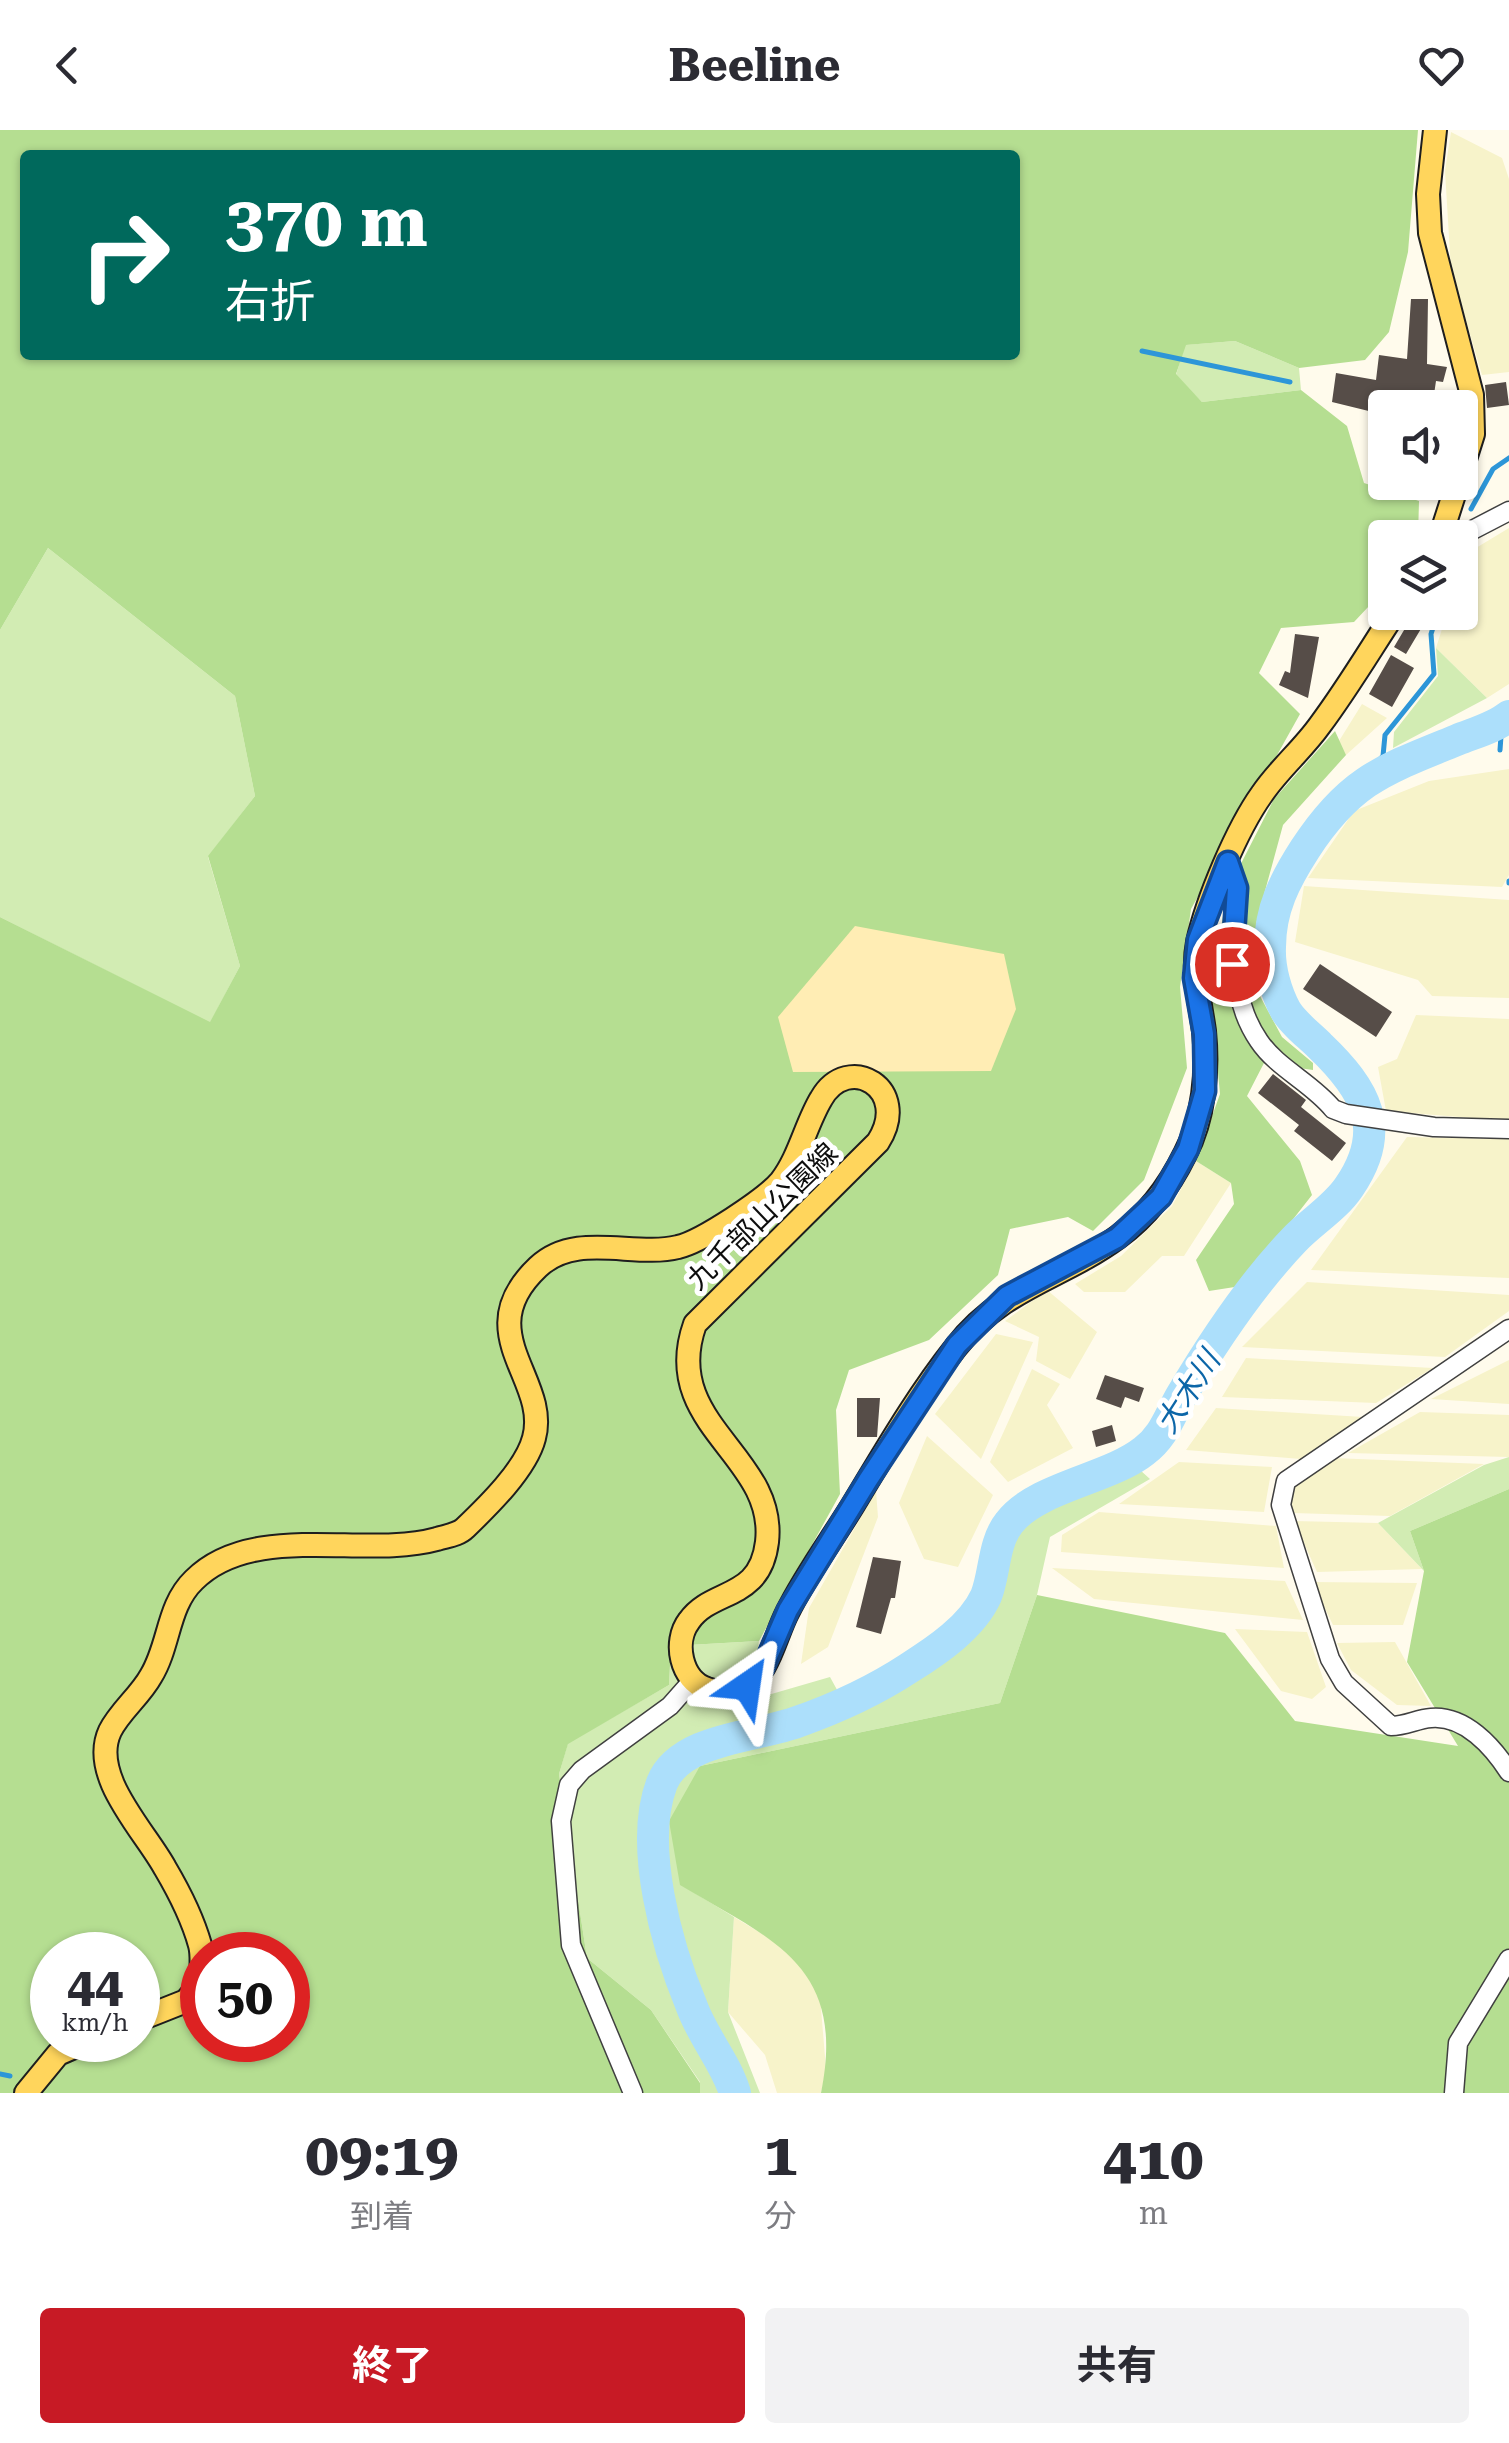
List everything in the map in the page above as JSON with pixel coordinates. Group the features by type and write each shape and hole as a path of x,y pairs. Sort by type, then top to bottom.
{"main road":[{"path":"1435,130 1428,194 1430,233 1471,390"},
{"path":"693,1680 726,1693 747,1686 763,1668 788,1610 957,1345 1007,1296 1117,1238 1161,1197 1188,1149 1205,1091 1204,1034 1194,978 1198,940 1228,862 1260,796 1320,726 1383,630"},
{"name":"九千部山公園線","path":"160,2011 186,2000 201,1983 200,1946 167,1870 119,1794 105,1758 109,1733 151,1676 178,1599 196,1577 235,1554 332,1543 406,1548 461,1532 528,1456 536,1434 534,1410 510,1346 510,1320 521,1288 539,1266 588,1247 677,1248 694,1240 778,1184 824,1094 842,1079 859,1078 875,1084 889,1103 888,1127 878,1142 695,1324 684,1353 686,1378 704,1414 760,1494 768,1519 767,1547 756,1573 735,1594 704,1607 688,1621 681,1639 682,1661 693,1680"},
{"path":"26,2093 51,2062"}],"street":[{"path":"1478,527 1509,511"},
{"path":"1228,862 1237,888 1232,964 1245,1017 1261,1045 1333,1108 1346,1114 1391,1123 1509,1129"},
{"path":"1509,1328 1286,1481 1280,1492 1280,1505 1330,1659 1344,1683 1391,1726 1431,1718 1455,1722 1492,1746 1509,1772"},
{"path":"632,2093 571,1944 561,1822 569,1785 582,1770 670,1706 693,1680"},
{"path":"1454,2093 1458,2043 1509,1959"}],"shaded area":[{"path":"1451,132 1502,158 1509,179 1509,372 1482,375 1451,270 1445,171"},
{"path":"1509,528 1509,684 1487,698 1436,648 1442,630 1478,630 1478,547"},
{"path":"1362,704 1387,718 1346,755 1339,741"},
{"path":"1509,769 1509,875 1502,887 1308,878 1354,811 1429,781"},
{"path":"1304,886 1509,900 1509,998 1432,996 1418,980 1295,942"},
{"path":"1416,1015 1509,1019 1509,1121 1386,1111 1378,1067 1397,1059"},
{"path":"1407,1137 1509,1139 1509,1278 1311,1270"},
{"path":"1196,1161 1231,1183 1184,1256 1162,1256 1125,1292 1084,1292 1075,1284 1121,1256 1172,1206"},
{"path":"1307,1282 1509,1295 1509,1311 1445,1357 1242,1347"},
{"path":"1047,1290 1097,1332 1070,1379 1036,1361 1039,1337 1005,1321"},
{"path":"996,1334 1033,1342 981,1459 935,1414"},
{"path":"1246,1358 1433,1368 1376,1403 1222,1397"},
{"path":"1509,1360 1509,1404 1431,1399"},
{"path":"1032,1369 1060,1384 1047,1405 1073,1448 1008,1482 990,1462"},
{"path":"1216,1408 1363,1417 1301,1459 1186,1450"},
{"path":"1420,1412 1509,1415 1509,1457 1348,1453"},
{"path":"927,1436 993,1495 958,1567 924,1559 899,1503"},
{"path":"1333,1458 1484,1464 1390,1516 1293,1513 1289,1487"},
{"path":"1179,1462 1272,1467 1264,1512 1119,1504"},
{"path":"876,1491 878,1517 828,1647 801,1664 809,1608"},
{"path":"1099,1512 1276,1526 1284,1568 1061,1552 1062,1535"},
{"path":"1294,1521 1378,1523 1422,1569 1317,1572"},
{"path":"1052,1568 1285,1581 1303,1620 1094,1599"},
{"path":"1312,1582 1417,1583 1403,1625 1333,1625"},
{"path":"1235,1629 1307,1632 1326,1687 1312,1699 1281,1691"},
{"path":"1395,1642 1431,1706 1397,1705 1351,1670 1337,1643"},
{"path":"734,1917 789,1950 820,1996 826,2069 821,2093 777,2093 765,2055 728,2012"}],"green space":[{"path":"0,130 1418,130 1408,252 1389,332 1365,360 1299,368 1235,341 1186,345 1176,374 1202,402 1301,390 1347,426 1364,483 1368,484 1368,500 1419,501 1418,520 1368,520 1368,607 1354,622 1281,628 1259,673 1300,714 1191,909 1180,987 1187,1068 1144,1180 1093,1231 1068,1217 1010,1229 998,1275 929,1340 849,1370 836,1410 840,1494 759,1641 671,1646 669,1685 568,1744 559,1774 587,1958 651,2010 700,2083 700,2093 0,2093 0,917 210,1022 240,966 208,856 255,796 235,696 48,548 0,630"},
{"path":"1235,341 1299,368 1301,390 1202,402 1176,375 1185,345"},
{"path":"48,548 235,696 255,796 208,857 240,966 210,1023 0,917 0,630"},
{"path":"1436,648 1487,698 1393,748 1394,732 1438,676"},
{"path":"1335,731 1346,755 1283,825 1256,924 1260,996 1282,1037 1313,1063 1313,1070 1264,1063 1247,1096 1300,1161 1312,1195 1241,1286 1209,1291 1196,1260 1234,1204 1231,1183 1196,1161 1220,1094 1210,987 1228,889 1274,799"},
{"path":"1509,1457 1509,1489 1410,1531 1424,1571 1378,1523 1484,1465"},
{"path":"1130,1461 1150,1479 1050,1537 1037,1595 1000,1703 700,1766 680,1884 734,1917 728,2012 760,2093 700,2093 700,2082 651,2010 587,1958 559,1774 568,1743 669,1685 671,1646 759,1641 751,1700 830,1677 847,1708 948,1659 989,1612 1019,1526"},
{"path":"1509,1489 1509,2093 821,2093 826,2050 823,2014 812,1985 772,1941 680,1885 669,1821 700,1766 1000,1703 1037,1595 1225,1633 1295,1721 1458,1746 1407,1662 1424,1571 1410,1531"}],"sand":[{"path":"855,926 1004,954 1016,1009 991,1071 793,1072 778,1017"}],"building":[{"path":"1411,299 1428,299 1427,364 1447,367 1443,382 1436,381 1435,390 1368,390 1368,411 1332,402 1336,373 1376,380 1379,355 1407,359"},
{"path":"1506,382 1509,405 1487,408 1485,385"},
{"path":"1404,630 1420,630 1406,654 1394,647"},
{"path":"1295,634 1319,637 1308,698 1279,685 1285,671 1290,673"},
{"path":"1391,655 1414,668 1392,707 1369,694"},
{"path":"1320,964 1392,1012 1376,1037 1303,989"},
{"path":"1273,1074 1306,1100 1301,1107 1346,1143 1332,1161 1294,1131 1299,1125 1258,1093"},
{"path":"1105,1375 1144,1388 1139,1402 1125,1397 1121,1408 1096,1399"},
{"path":"857,1398 880,1398 877,1437 857,1437"},
{"path":"1112,1425 1116,1441 1096,1447 1092,1431"},
{"path":"873,1557 901,1561 895,1598 891,1598 881,1634 856,1627"}],"waterway":[{"path":"1142,351 1290,382"},
{"path":"1471,509 1493,469 1509,458"},
{"path":"1357,784 1383,756 1385,735 1434,674 1432,630"},
{"name":"大木川","path":"735,2093 692,2007 665,1926 653,1836 662,1783 671,1768 702,1748 826,1711 882,1684 930,1654 963,1628 980,1607 1000,1540 1021,1511 1054,1492 1129,1461 1157,1439 1233,1315 1294,1240 1343,1195 1368,1147 1369,1128 1359,1094 1336,1062 1289,1016 1276,988 1271,933 1285,884 1321,826 1353,792 1388,769 1509,716"},
{"path":"1500,750 1502,722"},
{"path":"0,2074 10,2076"}],"route":[{"path":"747,1686 763,1668 788,1610 888,1447 957,1345 1007,1296 1117,1238 1161,1197 1188,1149 1205,1091 1204,1034 1194,978 1198,940 1228,862 1237,888 1232,964"}]}
